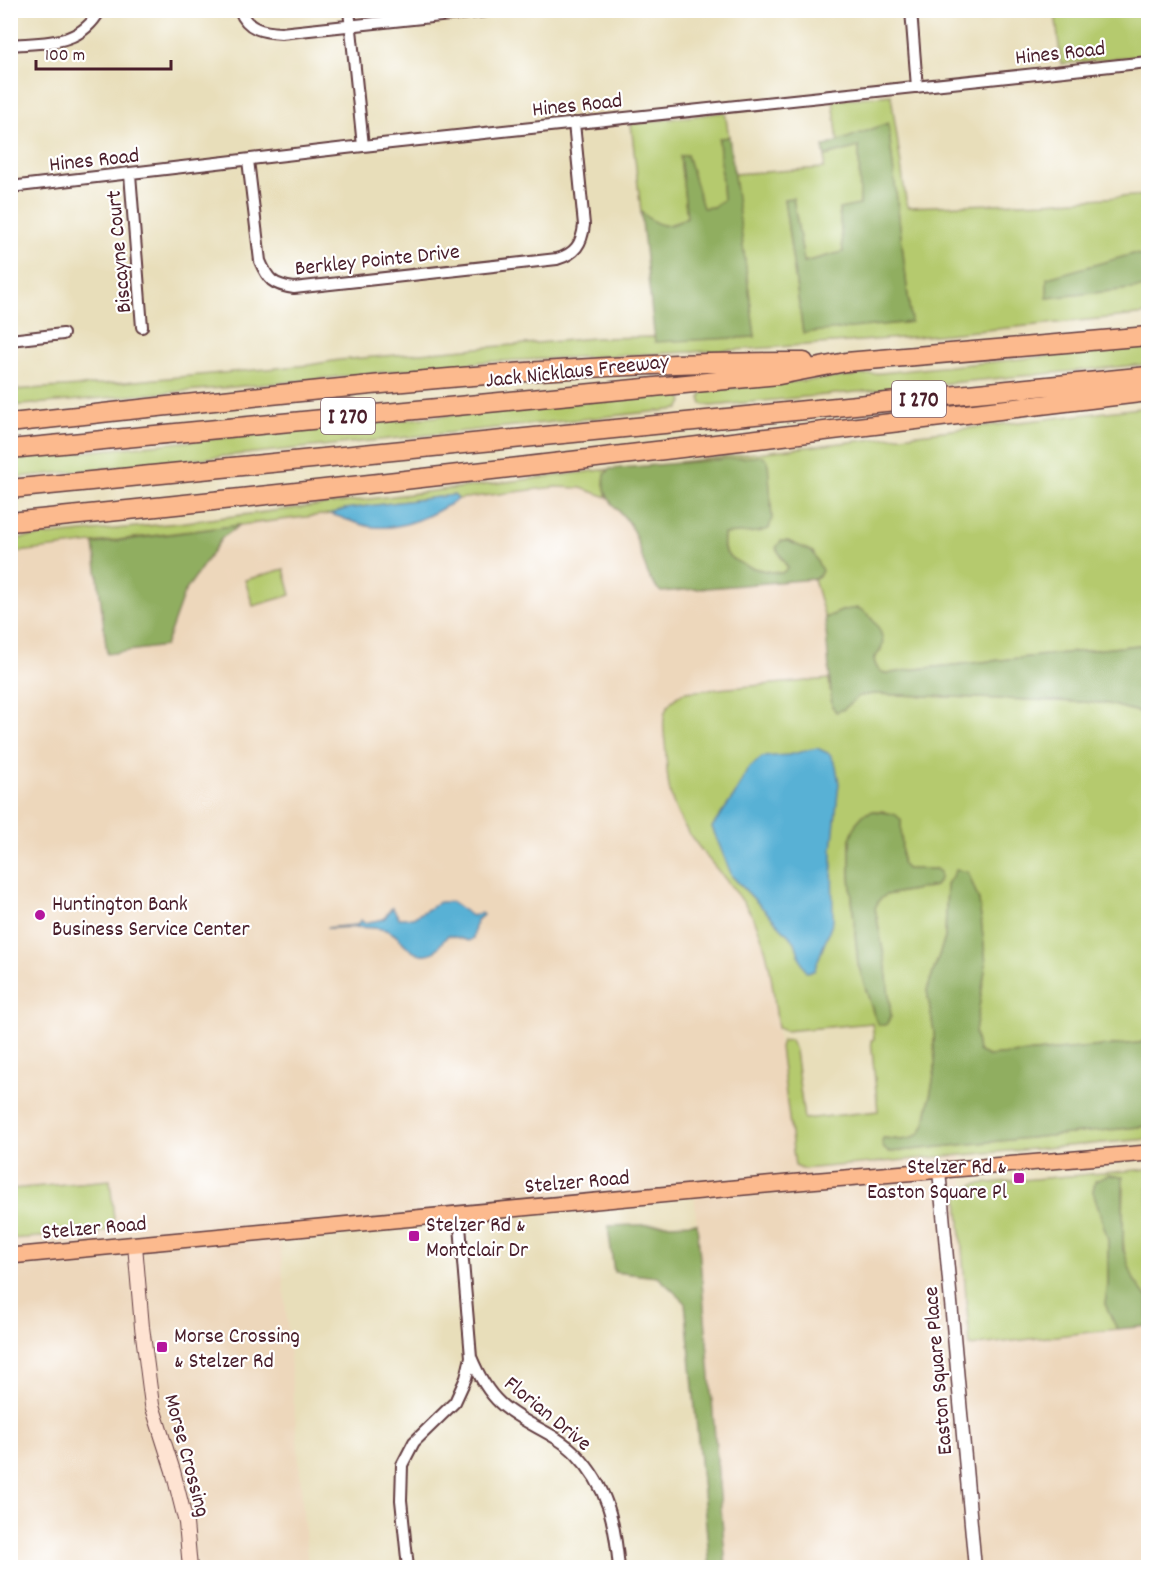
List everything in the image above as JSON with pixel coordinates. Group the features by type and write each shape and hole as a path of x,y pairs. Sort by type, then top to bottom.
{"highway":[{"name":"Jack Nicklaus Freeway","path":"10,449 757,377 846,362 1149,336"},
{"path":"10,423 522,372 708,362 846,362"},
{"name":"I 270","path":"10,489 1149,376"},
{"path":"10,523 689,448 1149,392"},
{"path":"10,414 115,412"}],"main road":[{"name":"Stelzer Road","path":"10,1256 939,1170 1149,1153"},
{"name":"Morse Crossing","path":"135,1245 152,1405 173,1471 186,1523 190,1568"}],"street":[{"path":"10,45 57,42 75,37 89,26 100,10"},
{"path":"240,10 242,18 260,31 281,33 497,10"},
{"path":"348,10 363,146"},
{"path":"911,10 917,87"},
{"name":"Hines Road","path":"10,187 363,146 1149,62"},
{"name":"Berkley Pointe Drive","path":"248,160 260,261 266,275 278,285 294,288 557,259 567,257 575,251 583,239 584,225 574,123"},
{"name":"Biscayne Court","path":"130,174 142,327"},
{"path":"10,340 63,334"},
{"name":"Easton Square Place","path":"939,1170 975,1568"},
{"path":"408,1568 401,1500 402,1465 414,1442 455,1401 466,1378 471,1357 459,1214"},
{"name":"Florian Drive","path":"471,1357 482,1381 500,1404 559,1441 575,1454 598,1482 609,1506 619,1568"}],"shaded area":[{"path":"555,487 581,488 607,497 629,524 642,553 651,583 661,592 814,579 825,618 829,679 685,692 698,845 754,918 768,956 795,1166 802,1169 961,1155 964,1190 958,1199 970,1346 1148,1326 1148,1567 726,1567 694,1192 279,1231 308,1567 11,1567 10,553 94,544 107,653 165,646 184,593 222,537 240,525 330,514 356,522 438,512 458,499"}],"green space":[{"path":"1055,11 1148,11 1148,55 1061,64"},
{"path":"891,95 907,207 1046,202 1148,195 1148,256 1133,254 1047,298 1148,287 1148,314 915,337 751,349 483,362 279,383 11,406 11,390 81,386 309,365 339,360 594,338 654,337 655,341 755,337 733,174 824,168 825,156 859,146 860,205 839,209 843,252 804,262 793,198 784,199 803,332 911,322 888,124 838,142 833,100"},
{"path":"725,112 729,137 719,139 723,200 713,207 703,209 687,155 680,157 687,217 668,225 653,221 641,212 631,124"},
{"path":"888,123 911,322 803,333 784,199 793,198 804,262 843,252 839,209 860,205 859,147 825,156 823,147"},
{"path":"729,137 755,337 655,342 641,212 663,225 674,224 687,217 680,156 687,155 703,208 713,207 723,200 719,138"},
{"path":"1133,254 1148,256 1148,287 1047,298 1047,278"},
{"path":"1148,346 1148,364 711,406 702,404 700,398 704,391"},
{"path":"673,393 681,396 683,402 679,409 11,478 11,459"},
{"path":"1148,407 1148,644 891,673 882,672 878,670 874,659 882,642 878,629 870,617 844,610 825,618 814,579 819,576 781,558 788,568 782,573 750,567 734,560 724,549 724,534 728,533 679,462"},
{"path":"762,456 768,461 772,518 769,529 724,534 724,549 734,560 742,564 782,573 788,568 776,548 781,541 788,541 813,552 822,571 819,576 814,579 661,592 650,577 634,532 607,494 605,474 610,469"},
{"path":"610,469 605,474 604,484 607,497 581,488 555,487 458,499 454,495 345,509 330,514 11,553 10,539 178,523"},
{"path":"240,525 222,538 184,593 165,646 107,654 94,544"},
{"path":"284,569 291,595 253,606 245,580"},
{"path":"858,608 872,619 882,635 882,647 874,659 878,670 886,673 1148,644 1148,718 1142,713 1105,703 874,694 859,696 844,709 836,712 832,706 825,618 844,610"},
{"path":"829,679 832,706 844,709 859,696 874,694 1105,703 1142,713 1148,718 1148,1040 1139,1043 988,1056 978,1051 975,1032 986,964 979,901 968,872 947,884 945,938 927,990 934,1032 935,1070 925,1124 920,1133 912,1138 902,1140 884,1138 890,1152 1148,1126 1148,1139 802,1169 795,1166 780,1047 782,1041 791,1040 795,1051 804,1119 878,1111 871,1040 874,1039 872,1023 785,1031 778,1028 768,960 755,921 735,891 686,829 671,796 663,726 667,707 685,692","holes":["883,811 901,820 902,863 906,870 936,869 935,886 886,895 879,900 875,908 886,967 891,1016 874,1015 858,964 850,876 850,839 864,814"]},
{"path":"874,811 895,814 901,820 902,863 906,869 936,869 940,872 940,879 935,886 886,895 879,900 875,908 886,967 891,1016 886,1025 879,1025 874,1015 858,964 850,876 850,839 856,823 864,814"},
{"path":"956,870 968,872 979,901 986,964 975,1032 978,1051 988,1056 1139,1043 1148,1040 1148,1126 890,1152 884,1149 883,1138 902,1140 912,1138 920,1133 925,1124 935,1070 934,1032 927,990 945,938 947,884"},
{"path":"1148,1169 1148,1299 1138,1286 1126,1260 1123,1233 1124,1188 1093,1191 1108,1240 1108,1285 1105,1304 1117,1329 970,1346 958,1199 964,1190 977,1184"},
{"path":"1109,1175 1123,1177 1123,1249 1134,1280 1148,1299 1148,1326 1117,1329 1105,1304 1108,1285 1108,1240 1093,1191 1095,1181"},
{"path":"110,1180 114,1219 108,1226 108,1230 99,1233 11,1239 11,1189"},
{"path":"697,1223 726,1567 710,1567 685,1302 658,1277 614,1272 608,1226"}],"water":[{"path":"454,495 458,499 439,510 419,520 397,526 369,526 330,514 345,509"},
{"path":"817,748 830,754 836,766 839,783 832,850 833,921 814,971 806,972 795,942 732,876 712,827 734,796 748,769 762,757 788,755"},
{"path":"440,902 451,902 472,916 481,913 483,915 476,921 473,938 469,941 448,935 434,952 418,954 393,933 379,928 326,928 357,925 361,920 364,923 384,919 392,907 399,918 413,918"}],"place":[{"name":"Huntington Bank Business Service Center","path":"40,915"},
{"name":"Stelzer Rd & Easton Square Pl","path":"1019,1178"},
{"name":"Stelzer Rd & Montclair Dr","path":"414,1236"},
{"name":"Morse Crossing & Stelzer Rd","path":"162,1347"}]}
